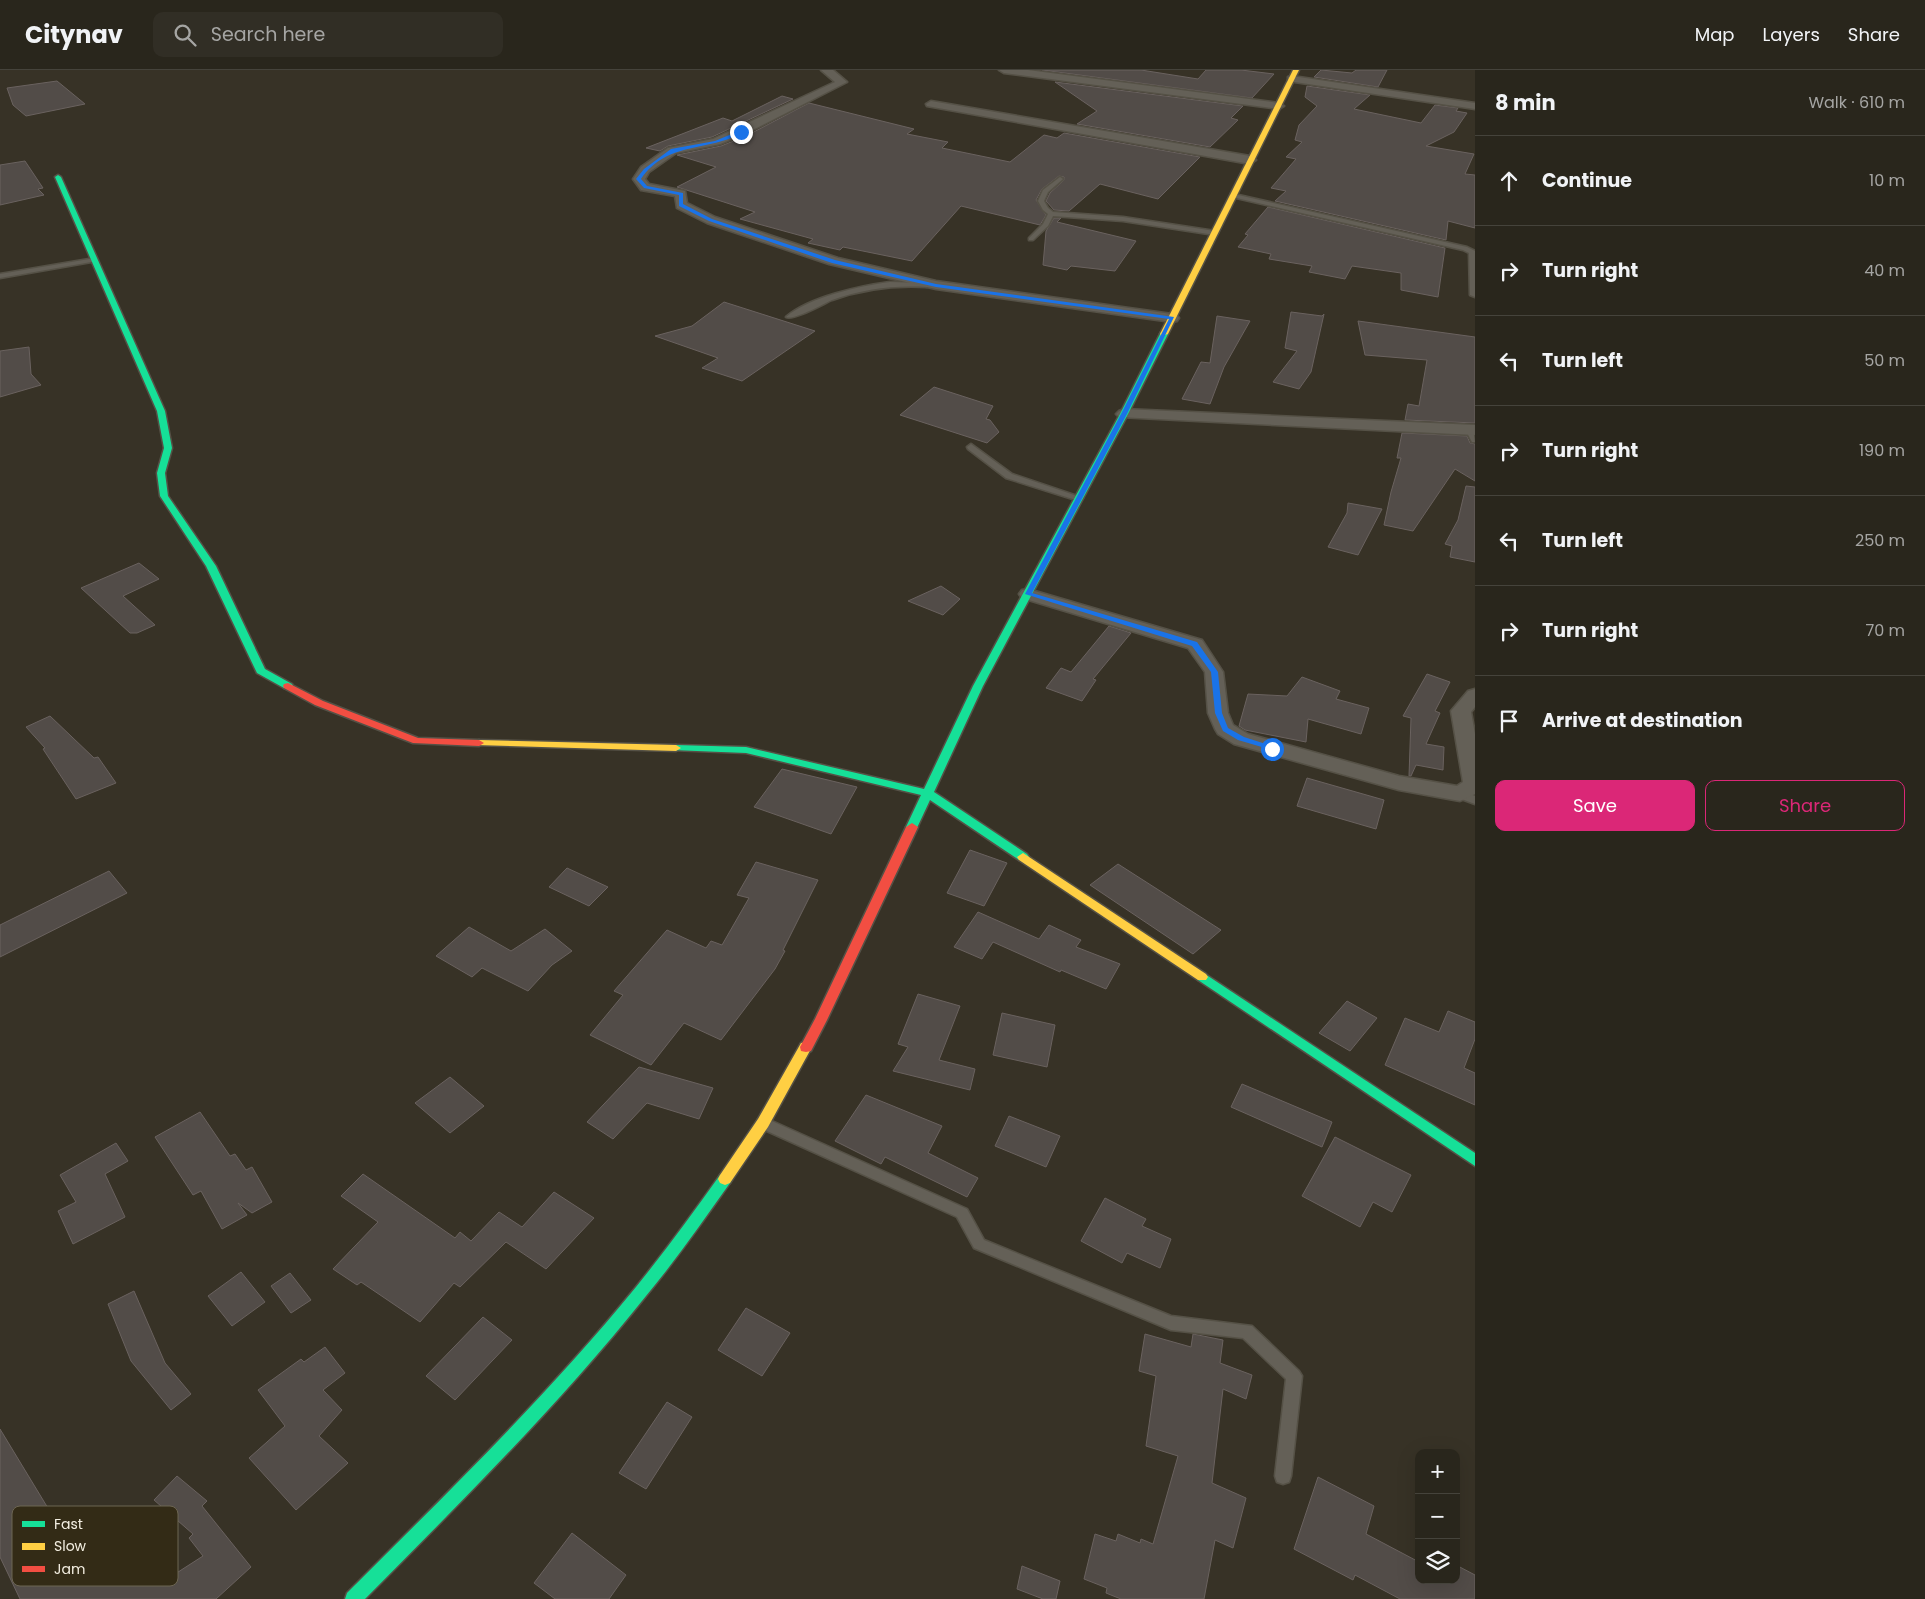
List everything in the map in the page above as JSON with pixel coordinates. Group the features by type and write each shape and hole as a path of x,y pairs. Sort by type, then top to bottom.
{"street":[{"path":"826,70 842,82 741,132 716,142 672,150 645,170 639,179 645,187 661,192 681,194 681,205 711,220 834,262 936,286 1172,318"},
{"path":"1004,70 1279,106"},
{"path":"353,1599 483,1469 621,1316 708,1204 763,1123 821,1020 978,686 1124,414 1294,75 1475,106"},
{"path":"931,104 1250,160"},
{"path":"58,177 160,411 168,448 161,473 164,496 210,566 261,671 319,702 418,741 746,750 926,794 1475,1160"},
{"path":"1124,414 1473,433"},
{"path":"1028,594 1195,644 1214,672 1218,713 1225,729 1241,739 1399,783 1468,797 1474,785 1461,711 1475,695"}],"lane":[{"path":"1060,179 1045,191 1041,201 1045,209 1051,214 1123,218 1214,233"},
{"path":"1234,196 1465,248 1472,252 1474,295"},
{"path":"1031,239 1046,225 1051,214"},
{"path":"0,276 95,260"},
{"path":"790,318 812,305 846,293 873,287 897,282 936,286"},
{"path":"971,447 1009,476 1079,498"},
{"path":"763,1123 962,1213 979,1244 1171,1323 1247,1331 1294,1376 1283,1476"}],"building":[{"path":"1042,70 1141,70 1198,79 1206,70 1241,70 1274,74 1252,98"},
{"path":"1321,70 1352,73 1356,70 1387,70 1378,87 1314,77"},
{"path":"57,81 85,104 26,116 13,105 7,88"},
{"path":"1055,82 1243,106 1231,118 1238,120 1210,147 1077,124 1097,111"},
{"path":"1307,86 1370,95 1354,109 1421,123 1435,105 1458,108 1456,111 1467,113 1454,132 1426,146 1474,154 1465,174 1475,175 1475,228 1448,221 1446,240 1275,201 1286,191 1271,188 1296,159 1286,157 1302,142 1295,140 1299,125 1317,106 1305,97"},
{"path":"782,96 793,99 712,137 668,146 660,151 646,148 723,118 732,121"},
{"path":"809,103 914,129 907,134 948,142 942,148 1010,162 1044,135 1057,138 1064,133 1200,157 1158,199 1100,184 1069,211 1054,210 1046,201 1050,193 1064,180 1064,177 1059,176 1042,189 1036,200 1046,215 1040,225 961,206 912,261 843,247 840,250 808,243 813,239 740,219 755,212 677,187 716,167 677,155 721,146 746,136"},
{"path":"25,161 43,188 38,189 44,195 0,205 0,165"},
{"path":"1268,207 1445,248 1438,297 1401,290 1401,273 1352,266 1345,279 1309,272 1312,266 1269,259 1271,254 1238,247 1248,235 1245,234"},
{"path":"1054,218 1061,218 1057,222 1136,241 1115,271 1071,266 1067,270 1043,265 1046,231"},
{"path":"724,302 815,331 742,381 702,368 718,358 655,336 692,326"},
{"path":"1291,312 1322,316 1324,314 1311,372 1299,389 1273,382 1297,351 1285,348"},
{"path":"1217,316 1250,321 1224,367 1210,404 1182,399 1201,362 1210,363"},
{"path":"1358,321 1475,337 1475,423 1405,420 1408,404 1419,406 1427,360 1365,355"},
{"path":"29,347 31,374 41,385 0,397 0,351"},
{"path":"934,387 993,406 986,419 990,420 999,432 987,443 900,415"},
{"path":"1402,433 1467,436 1470,443 1475,444 1475,481 1455,469 1413,531 1384,525 1401,458 1397,458"},
{"path":"1466,486 1475,487 1475,562 1450,557 1452,546 1445,544 1458,520"},
{"path":"1348,503 1382,509 1358,555 1328,547 1347,513"},
{"path":"139,563 159,579 123,596 155,625 137,633 130,633 81,588"},
{"path":"941,586 960,599 943,615 908,601"},
{"path":"1109,626 1131,633 1093,679 1096,680 1082,701 1046,688 1061,668 1071,672"},
{"path":"1427,674 1450,682 1435,711 1440,713 1426,744 1444,747 1443,770 1416,765 1411,776 1409,776 1411,718 1403,716"},
{"path":"1302,677 1340,691 1336,699 1369,708 1361,734 1308,719 1306,742 1245,730 1239,726 1248,694 1287,696"},
{"path":"50,716 94,758 98,757 116,783 76,799 43,749 45,748 26,727"},
{"path":"782,769 857,787 831,834 754,807"},
{"path":"1307,778 1384,800 1376,829 1297,806"},
{"path":"970,850 1007,863 984,906 947,893"},
{"path":"756,862 818,880 775,969 721,1040 684,1023 651,1065 590,1035 623,995 614,991 667,930 706,948 711,941 722,945 749,898 737,895"},
{"path":"1118,864 1221,930 1193,954 1090,885"},
{"path":"567,868 608,887 589,906 549,887"},
{"path":"109,871 127,893 0,957 0,925"},
{"path":"978,912 1039,939 1049,925 1081,940 1076,947 1120,964 1106,989 1061,970 1060,972 993,942 982,959 954,947"},
{"path":"469,927 511,951 545,929 572,951 552,965 528,991 482,968 472,977 436,956"},
{"path":"918,994 960,1006 939,1060 975,1069 970,1090 893,1071 908,1047 898,1044"},
{"path":"1347,1001 1377,1018 1350,1051 1319,1033"},
{"path":"1448,1011 1475,1022 1475,1039 1464,1068 1475,1073 1475,1105 1385,1065 1405,1018 1439,1032"},
{"path":"1002,1013 1055,1025 1047,1067 993,1055"},
{"path":"639,1067 713,1088 699,1119 647,1103 613,1139 587,1122"},
{"path":"450,1077 484,1106 450,1133 415,1103"},
{"path":"1242,1084 1332,1122 1322,1147 1231,1107"},
{"path":"866,1095 942,1126 928,1153 978,1178 967,1197 885,1157 881,1164 835,1141"},
{"path":"200,1112 230,1156 235,1154 246,1170 252,1167 272,1202 252,1213 238,1203 247,1215 222,1229 201,1191 193,1195 155,1137"},
{"path":"1009,1116 1060,1136 1046,1167 995,1146"},
{"path":"1335,1137 1411,1175 1392,1212 1373,1202 1360,1227 1302,1196"},
{"path":"116,1143 128,1161 105,1174 125,1217 73,1244 58,1211 76,1202 60,1175"},
{"path":"363,1174 455,1238 460,1232 471,1241 499,1212 522,1227 554,1192 594,1218 546,1269 506,1242 460,1287 454,1283 420,1322 361,1282 357,1285 333,1269 378,1222 341,1196"},
{"path":"1105,1198 1146,1219 1142,1226 1171,1239 1160,1268 1127,1253 1122,1263 1081,1241"},
{"path":"241,1272 265,1302 232,1326 208,1296"},
{"path":"290,1273 311,1300 291,1313 271,1286"},
{"path":"134,1291 165,1363 191,1394 171,1410 131,1361 108,1304"},
{"path":"746,1308 790,1333 762,1376 718,1350"},
{"path":"483,1317 512,1340 455,1400 426,1376"},
{"path":"1145,1334 1191,1347 1193,1334 1223,1340 1220,1363 1252,1375 1246,1399 1223,1389 1212,1483 1246,1498 1233,1548 1215,1540 1204,1599 1121,1599 1106,1593 1107,1588 1084,1579 1095,1534 1116,1541 1118,1534 1140,1543 1141,1539 1153,1544 1178,1456 1146,1446 1156,1376 1139,1371"},
{"path":"325,1347 345,1373 323,1390 342,1410 319,1436 348,1463 296,1510 249,1458 285,1426 258,1390 301,1359 304,1362"},
{"path":"667,1402 692,1417 646,1489 619,1473"},
{"path":"0,1429 47,1506 12,1506 12,1582 0,1557"},
{"path":"177,1476 207,1501 202,1506 251,1567 216,1599 20,1599 14,1586 178,1586 178,1572 203,1556 189,1538 193,1534 178,1521 178,1506 161,1506 154,1500"},
{"path":"1318,1477 1374,1506 1366,1534 1415,1560 1415,1584 1460,1584 1460,1567 1475,1575 1475,1599 1400,1599 1355,1575 1353,1580 1294,1549"},
{"path":"572,1533 626,1575 609,1599 555,1599 534,1583"},
{"path":"1022,1566 1060,1581 1056,1599 1043,1599 1017,1589"}],"traffic: fast":[{"path":"58,177 161,411 168,448 161,473 164,496 211,566 261,671 288,686"},
{"path":"912,827 978,686 1124,414 1164,334"},
{"path":"676,748 746,750 927,793 1023,857"},
{"path":"1202,977 1475,1160"},
{"path":"353,1599 501,1449 596,1345 684,1236 725,1179"}],"traffic: slow":[{"path":"1164,334 1296,70"},
{"path":"479,743 676,748"},
{"path":"1023,857 1202,977"},
{"path":"725,1179 763,1123 806,1047"}],"traffic: jam":[{"path":"288,686 319,703 417,741 479,743"},
{"path":"806,1047 821,1020 912,827"}],"route":[{"path":"741,132 716,142 672,150 645,170 639,179 645,187 661,192 681,194 681,205 711,220 834,262 936,286 1172,318 1124,414 1028,594 1195,644 1209,661 1214,672 1218,713 1225,729 1241,739 1272,749"}]}
